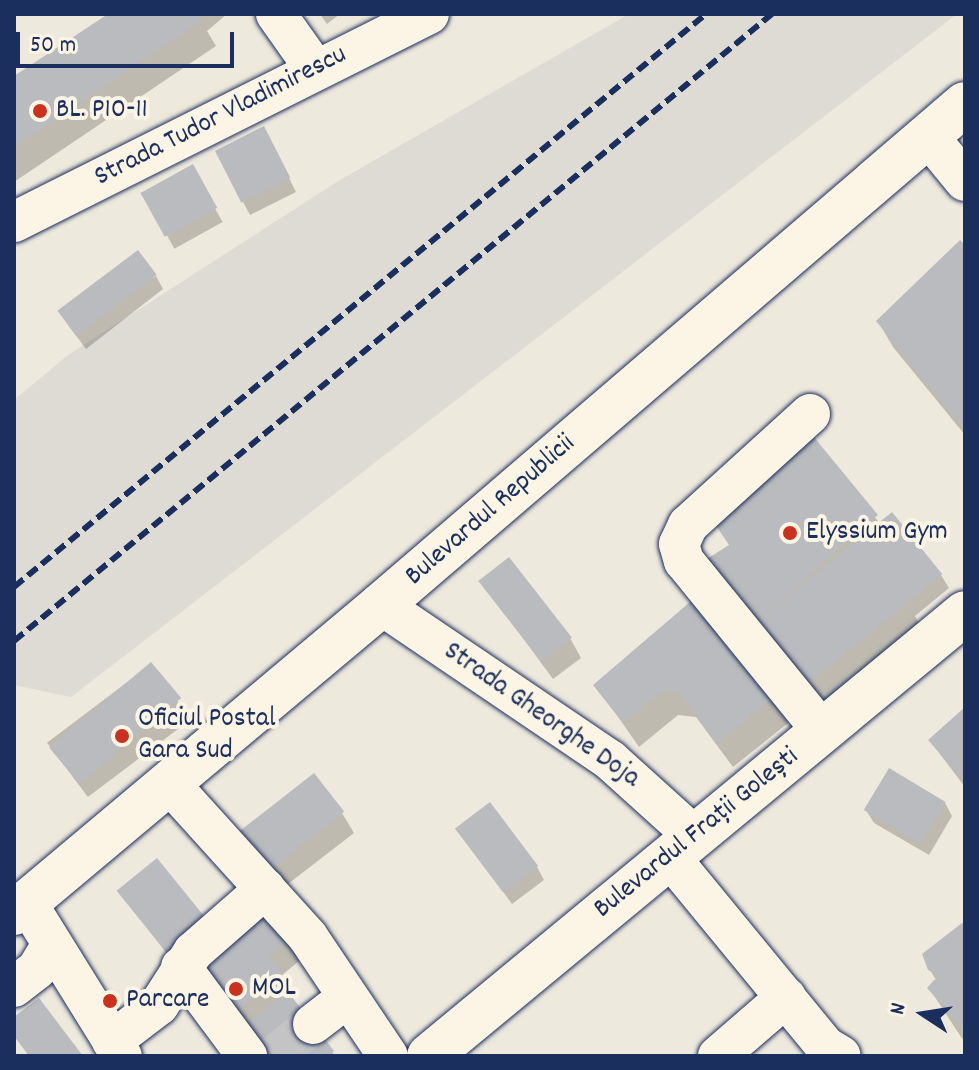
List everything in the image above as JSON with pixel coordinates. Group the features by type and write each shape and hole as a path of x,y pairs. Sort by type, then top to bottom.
{"main road":[{"name":"Bulevardul Republicii","path":"20,908 381,605 965,104"},
{"name":"Bulevardul Frații Golești","path":"429,1056 965,613"}],"street":[{"path":"276,14 315,69"},
{"name":"Strada Tudor Vladimirescu","path":"14,222 429,14"},
{"path":"928,136 965,181"},
{"path":"810,414 688,525 679,544 684,561 822,731"},
{"name":"Strada Gheorghe Doja","path":"381,605 610,760 682,846 786,997 826,1047 841,1056"},
{"path":"169,783 308,937 388,1056"},
{"path":"20,908 51,946 117,1049 159,1005 193,952 265,889"},
{"path":"14,987 37,969 51,946"},
{"path":"181,967 247,1056"},
{"path":"313,1024 348,997"},
{"path":"718,1056 786,997"}],"shaded area":[{"path":"629,14 957,14 71,697 14,685 14,400 68,355 340,180"}],"building":[{"name":"BL. P10-11","path":"108,14 200,14 203,19 14,147 14,76"},
{"path":"264,126 290,178 241,203 215,151"},
{"path":"193,164 217,208 165,237 141,193"},
{"path":"960,240 965,245 965,430 876,321"},
{"path":"138,250 157,275 76,336 57,311"},
{"name":"Elyssium Gym","path":"813,436 878,515 759,619 707,559 729,545 713,521"},
{"path":"892,512 942,574 798,691 747,629"},
{"path":"509,557 572,637 541,661 478,581"},
{"path":"697,596 775,696 717,743 679,692 663,690 623,723 593,685"},
{"path":"151,662 181,698 79,783 49,747"},
{"path":"965,707 965,782 928,740"},
{"path":"889,768 946,802 920,844 864,810"},
{"path":"314,773 344,812 263,875 233,836"},
{"path":"490,802 538,866 503,892 455,828"},
{"path":"157,858 208,921 168,954 117,891"},
{"path":"265,899 294,936 269,956 283,974 234,1013 191,958"},
{"path":"965,923 965,1031 927,988 942,977 928,970 922,954"},
{"path":"288,992 334,1051 328,1056 265,1056 242,1028"},
{"path":"39,998 83,1056 29,1056 14,1036 14,1017"}],"tunnel":[{"path":"274,1056 313,1024"}],"railway":[{"path":"14,587 706,14"},
{"path":"14,641 772,14"}],"place":[{"name":"BL. P10-11","path":"40,111"},
{"name":"Elyssium Gym","path":"790,533"},
{"name":"Oficiul Postal Gara Sud","path":"122,736"},
{"name":"MOL","path":"236,989"},
{"name":"Parcare","path":"110,1001"}]}
